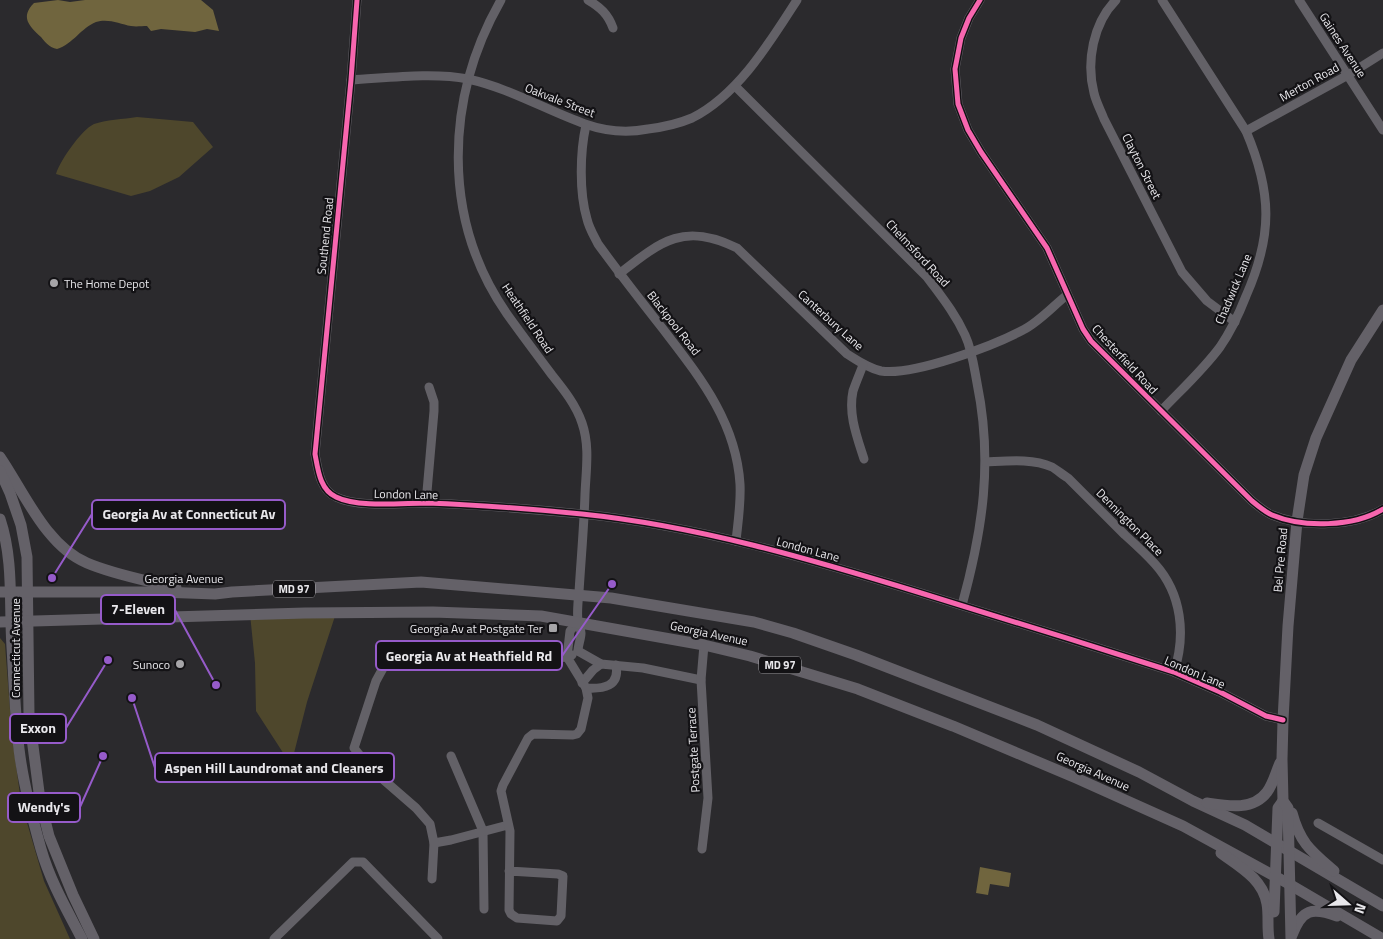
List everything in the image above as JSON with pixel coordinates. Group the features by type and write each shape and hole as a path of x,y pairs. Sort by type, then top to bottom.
{"main road":[{"name":"Bel Pre Road","path":"1291,939 1288,808 1284,801 1282,759 1288,626 1297,521 1304,475 1316,438 1351,360 1383,310"},
{"path":"0,457 49,533 64,549 85,563 197,594"},
{"name":"Connecticut Avenue","path":"0,471 10,493 24,540 28,592 29,715 40,800 49,836 73,895 94,939"},
{"name":"Connecticut Avenue","path":"0,519 7,543 5,622 19,750 25,783 42,851 56,888 82,939"},
{"name":"Georgia Avenue","path":"5,592 215,594 421,582 579,594 754,622 856,655 1037,724 1139,772 1245,826 1383,906"},
{"name":"Georgia Avenue","path":"5,622 305,613 433,612 541,616 704,645 750,656 858,689 953,726 1076,778 1187,829 1289,884 1383,939"},
{"path":"1193,801 1234,807 1258,800 1266,794 1271,786 1282,759"},
{"path":"1282,775 1294,820 1301,838 1307,847 1354,889"},
{"name":"Bel Pre Road","path":"1273,939 1278,808 1284,801"},
{"path":"1187,829 1256,880 1264,893 1267,905 1269,939"},
{"path":"1291,939 1298,920 1304,914 1312,911 1331,914 1357,924"}],"street":[{"name":"Southend Road","path":"318,475 315,454 316,440 357,0"},
{"name":"Heathfield Road","path":"501,0 489,21 467,79 459,125 461,202 482,269 506,312 573,403 582,423 587,448 578,622"},
{"path":"588,0 600,7 609,18 613,28"},
{"name":"Oakvale Street","path":"351,80 447,76 488,84 586,125 617,131 635,131 671,126 704,111 735,86 762,52 797,0"},
{"name":"Chesterfield Road","path":"980,0 969,18 961,38 955,69 958,104 968,130 981,152 1046,248 1083,329 1091,341 1252,501 1271,514 1297,521 1346,522 1375,514 1383,509"},
{"name":"Clayton Street","path":"1116,0 1100,24 1092,49 1091,66 1094,93 1104,119 1182,272 1207,301 1235,322"},
{"name":"Chadwick Lane","path":"1161,411 1206,364 1220,347 1235,322 1258,270 1264,248 1266,223 1266,197 1262,175 1246,131 1162,0"},
{"name":"Gaines Avenue","path":"1299,0 1383,130"},
{"name":"Merton Road","path":"1246,131 1348,75 1383,53"},
{"name":"Chelmsford Road","path":"735,86 927,277 951,308 965,336 971,353 982,408 986,462 981,521 974,561 962,605"},
{"name":"Blackpool Road","path":"586,125 582,142 582,166 583,195 587,220 598,244 619,274 702,380 720,411 733,444 740,483 740,510 736,540"},
{"name":"Canterbury Lane","path":"619,274 661,243 688,236 718,239 737,248 847,354 863,365 881,371 904,371 971,353 1024,330 1067,295"},
{"path":"863,365 851,405 864,459"},
{"path":"426,503 434,411 434,402 429,387"},
{"name":"Dennington Place","path":"986,462 1018,461 1052,467 1068,478 1156,565 1174,594 1180,619 1180,654 1174,672"},
{"name":"London Lane","path":"318,475 325,488 335,497 354,503 426,503 584,514 736,540 824,563 1174,672 1220,692 1266,716 1283,720"},
{"path":"509,872 558,874 563,876 561,916 557,922 517,918 511,914 508,902 508,825 501,791 502,785 521,749 533,734 577,734 581,729 588,698 584,686 567,657 570,631 578,622 582,632 578,652"},
{"name":"Postgate Terrace","path":"702,849 708,798 701,680 704,645"},
{"path":"432,879 434,843 430,824 416,808 370,768 354,748 371,694 388,659 398,652 450,647 491,648 555,658 567,657 578,652"},
{"path":"578,652 601,664 701,680"},
{"path":"584,686 593,670 601,664"},
{"path":"584,686 602,689 607,687 614,681 617,675 616,665"},
{"path":"451,756 483,831 484,909"},
{"path":"1318,823 1383,860"},
{"path":"434,843 508,825"},
{"path":"274,939 353,862 359,861 364,862 438,939"}],"shaded area":[{"path":"58,0 70,2 85,0 201,0 213,10 219,31 207,29 195,32 161,29 151,31 147,26 100,21 86,28 68,44 57,49 48,44 33,29 27,17 34,3"},
{"path":"137,117 193,122 213,147 179,177 150,191 131,196 56,174 72,146 89,127 94,124"},
{"path":"336,613 307,702 291,765 256,711 255,663 250,614"},
{"path":"0,638 5,644 12,736 21,802 44,881 70,939 0,939"},
{"path":"980,867 1011,873 1009,887 990,884 988,895 976,893"}],"cycle path":[{"path":"357,0 315,454 323,485 331,494 356,503 368,504 427,503 505,507 582,514 625,519 711,535 796,556 879,580 1174,672 1220,692 1266,716 1283,720"},
{"path":"980,0 969,18 961,38 955,69 958,104 968,130 981,152 1047,248 1083,329 1091,341 1252,501 1272,515 1298,522 1328,524 1358,519 1383,509"}],"place":[{"name":"The Home Depot","path":"54,283"},
{"name":"Georgia Av at Connecticut Av","path":"52,578"},
{"name":"Georgia Av at Heathfield Rd","path":"612,584"},
{"name":"Georgia Av at Postgate Ter","path":"553,628"},
{"name":"Exxon","path":"108,660"},
{"name":"Sunoco","path":"180,664"},
{"name":"7-Eleven","path":"216,685"},
{"name":"Aspen Hill Laundromat and Cleaners","path":"132,698"},
{"name":"Wendy's","path":"103,756"}]}
